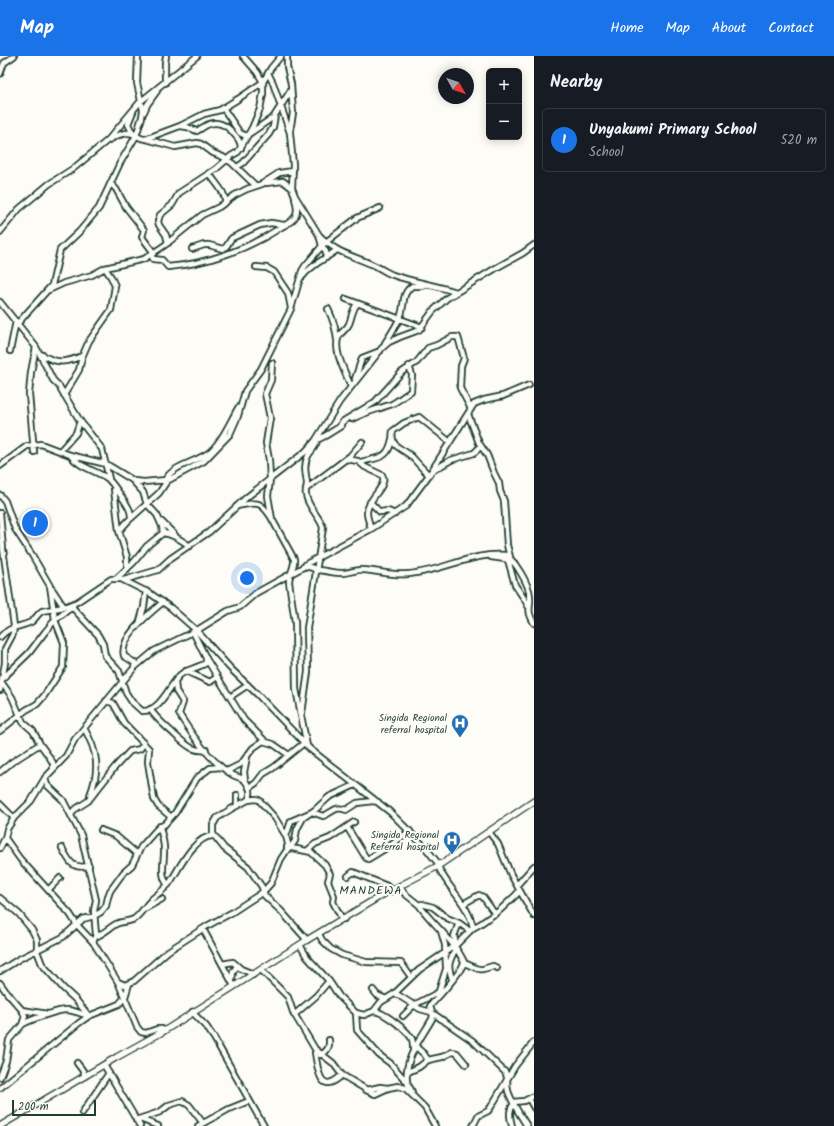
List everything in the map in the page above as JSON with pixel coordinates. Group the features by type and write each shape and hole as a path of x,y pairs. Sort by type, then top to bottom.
{"main road":[{"path":"1,1124 164,1031 233,984 253,975 307,940 439,865 534,801"}],"street":[{"path":"0,74 4,63 14,56"},
{"path":"138,56 137,82 140,102 143,108 142,116"},
{"path":"165,83 166,56"},
{"path":"0,232 24,205 49,184 74,168 108,140 140,102 198,56"},
{"path":"168,243 166,235 158,223 160,215 172,205 179,193 237,153 248,136 262,104 264,89 263,82 243,56"},
{"path":"145,139 180,126 200,115 223,108 247,94 263,82 281,56"},
{"path":"287,56 293,113 290,133 292,188 295,196 324,244 326,258"},
{"path":"268,73 284,112 290,133"},
{"path":"10,351 17,322 48,290 53,282 60,250 80,232 99,208 147,106 160,87"},
{"path":"237,167 269,134 273,127 275,115 290,90"},
{"path":"134,135 128,124 135,108"},
{"path":"223,108 240,133 244,136 248,136 275,115 284,112"},
{"path":"180,126 188,127 197,131 208,125 222,124 227,127 241,143 241,148"},
{"path":"108,140 119,135 134,135 175,147 199,143 216,155 227,159 255,185"},
{"path":"262,184 279,173 292,171"},
{"path":"210,173 216,184 225,195 225,203"},
{"path":"48,290 64,283 92,275 105,268 140,261 168,243 202,215 255,185 283,181 292,188"},
{"path":"110,184 116,189 126,207 144,231 142,237 153,254 153,259 162,260 168,267 197,263 227,254 266,237 292,221 296,215 297,208 295,196"},
{"path":"132,480 144,482 165,481 204,461 217,449 230,434 238,416 240,403 245,391 261,369 291,309 299,280 305,266 324,244 357,218 380,208"},
{"path":"192,249 204,246 223,248 227,246 232,238 253,227 271,223 284,225"},
{"path":"324,244 350,257 372,264 388,273 456,292"},
{"path":"353,385 362,358 381,350 394,340 422,327 432,311 456,292 534,245"},
{"path":"299,280 308,270 336,250"},
{"path":"256,267 267,268 274,272 288,293 291,309"},
{"path":"65,393 80,370 82,356 89,341 109,313 111,307 115,284 105,268"},
{"path":"302,717 308,672 307,628 317,558 321,548 323,526 310,506 306,495 307,482 305,469 307,457 316,446 316,441 340,402 391,335 402,312 406,292 412,286 427,284"},
{"path":"346,299 422,327"},
{"path":"0,302 36,347 53,380 65,393 80,421 102,449 109,479 127,504 130,511 130,518"},
{"path":"337,343 342,332 349,326 352,312 357,304"},
{"path":"328,309 336,332 337,353 353,385"},
{"path":"340,426 342,422 373,403 409,366 417,362 429,347 436,346 452,337 458,337 464,358 461,366 460,388 471,408"},
{"path":"34,452 29,394 31,372 36,347"},
{"path":"40,353 57,362 67,361 82,356"},
{"path":"272,363 271,380 265,394 270,418 266,443 270,479 268,496 272,519"},
{"path":"124,580 157,571 171,558 209,532 237,506 305,452 316,441 360,414 392,404 411,391 412,375 409,366"},
{"path":"0,848 5,838 7,829 14,818 31,801 45,778 66,756 75,739 134,668 154,651 195,631 228,611 244,605 256,592 291,574 340,544 371,529 402,510 409,503 430,473 471,408 477,403 502,396 529,385"},
{"path":"468,414 481,446 487,455 499,481 500,491 504,501 509,559 515,585 525,600 534,623"},
{"path":"390,450 393,432 395,429 404,423 419,417 450,442"},
{"path":"60,451 76,433 80,421"},
{"path":"392,439 399,448 412,456 430,473"},
{"path":"0,466 33,442 106,464 132,480 143,492 147,504 177,538"},
{"path":"306,489 346,459 362,442"},
{"path":"430,473 451,460 474,453 481,446"},
{"path":"346,459 361,462 374,460 382,457 390,450 399,448"},
{"path":"70,454 78,464 109,479"},
{"path":"361,462 365,467 382,475 384,480 384,483 370,502 367,514 371,529"},
{"path":"119,531 130,518 159,493 165,481"},
{"path":"114,487 119,531 127,557 127,569"},
{"path":"0,495 5,501 15,529 64,607"},
{"path":"370,502 380,512 388,511 395,514"},
{"path":"237,506 259,503 272,519 294,559 289,582 295,622 296,689 302,717 305,744"},
{"path":"0,513 3,549 17,626 5,649"},
{"path":"158,518 162,526 162,533"},
{"path":"117,578 147,546 162,533 168,533 190,546"},
{"path":"305,566 315,570 343,573 360,570 401,575 433,570 473,557 498,554 507,555 526,580 530,596 528,608"},
{"path":"2,681 29,653 55,620 101,585 111,579 117,578 146,591 172,608 305,744 379,803 410,831 439,865 442,874 471,919 472,929"},
{"path":"0,731 19,719 38,703 63,667 64,643 55,620 50,586"},
{"path":"139,623 144,607 146,591"},
{"path":"0,690 5,663 5,643 0,638 17,626 32,621 42,611 64,607 77,602"},
{"path":"134,668 135,663 124,656 124,649 128,638 139,623 154,608 163,602"},
{"path":"72,607 98,635 103,644 105,656 119,671 126,693 142,711 150,709 160,702 175,682 186,671 203,665 207,660"},
{"path":"195,631 207,660 244,720 265,741 273,744 289,755"},
{"path":"186,671 210,682 217,677"},
{"path":"2,681 12,697 19,719 33,731 53,763 53,769"},
{"path":"175,682 176,691 183,702 179,714 187,727 222,767 245,780"},
{"path":"230,697 248,685"},
{"path":"106,701 113,703 124,723 149,750 148,762 154,799 156,803 171,817"},
{"path":"150,709 162,724 187,746 195,750 206,750"},
{"path":"84,728 93,744 96,754 96,774 88,801"},
{"path":"227,771 239,766 259,743 265,741"},
{"path":"71,815 74,810 88,801 130,751 140,749 144,743"},
{"path":"0,772 12,762 40,744"},
{"path":"249,788 256,783 263,774 305,744"},
{"path":"247,756 244,772 245,780 249,788 250,797 248,800"},
{"path":"0,971 64,936 83,920 94,916 105,909 110,891 123,873 132,865 137,854 152,834 160,826 165,824 177,811 198,778 214,766 222,767"},
{"path":"45,778 47,785 62,798 81,835 96,900 94,939"},
{"path":"118,982 123,985 128,984 139,977 161,955 263,892 271,882 281,858 295,841 297,829 301,821 329,797 355,785"},
{"path":"238,795 238,805"},
{"path":"289,847 286,836 274,818 259,800 256,799 248,800 221,816 212,829 214,836 224,848 248,867 262,887 264,895 281,911 307,940"},
{"path":"286,836 291,821 312,812 325,815 336,809 341,808 346,810 357,802 373,801 379,803"},
{"path":"0,804 14,818"},
{"path":"307,851 315,844 326,841 354,822"},
{"path":"160,826 164,847 162,861 166,885"},
{"path":"347,827 368,859 391,846 410,831"},
{"path":"101,830 116,836 137,854"},
{"path":"489,832 498,844 508,868 534,916"},
{"path":"94,939 115,925 135,918 166,885 184,859 193,849 207,836 214,836"},
{"path":"5,838 20,859 70,914 77,925 94,939 118,982 137,1028 146,1034 158,1028 164,1031"},
{"path":"289,847 314,854 330,873 328,881 333,895 333,902 341,917 344,919"},
{"path":"62,848 68,859 75,866 80,868 89,866"},
{"path":"517,885 534,866"},
{"path":"348,876 353,872 356,872 363,877 387,886 392,891"},
{"path":"48,890 60,878"},
{"path":"400,886 404,893 419,906 456,946"},
{"path":"300,945 307,957 329,981 335,992 356,1013 364,1015 374,1011 381,1002 394,994 411,977 456,946 472,929 495,914 520,892"},
{"path":"462,904 479,895 483,897 495,914"},
{"path":"0,898 19,914 32,930 37,940 37,951 46,969 90,1016"},
{"path":"142,910 162,899"},
{"path":"419,906 422,904 431,906 447,918 472,929"},
{"path":"459,923 454,936 456,946 464,963 479,970 493,966 497,968"},
{"path":"203,929 233,984"},
{"path":"439,991 446,967 446,952 441,930"},
{"path":"319,934 322,940 338,953 366,962 401,963 411,977"},
{"path":"452,979 448,968 456,946"},
{"path":"222,964 234,962 241,969 252,973 253,975"},
{"path":"446,967 450,962"},
{"path":"407,1082 414,1047 432,1019 430,1008 431,1005 437,1000 452,979 461,970 464,963"},
{"path":"233,984 233,972 237,966"},
{"path":"261,970 288,997 294,1015 318,1054 333,1063 342,1075 366,1090 380,1087 388,1088 398,1086 413,1094"},
{"path":"294,1015 316,996 329,981"},
{"path":"0,983 22,1010 25,1016 23,1024"},
{"path":"0,1088 79,1023 90,1016 116,1006 125,997 128,984"},
{"path":"403,1016 414,1005 445,989"},
{"path":"373,990 377,995 386,999"},
{"path":"394,994 420,1009 431,1012 473,1041 505,1072 508,1078 508,1088 514,1103 527,1126"},
{"path":"22,1010 48,1014"},
{"path":"0,1077 6,1061 9,1040 23,1024 30,1019 65,1010 90,1016"},
{"path":"374,1011 383,1014 404,1030 412,1039 414,1047 424,1054 428,1060"},
{"path":"192,1012 206,1026 214,1038 264,1126"},
{"path":"356,1013 357,1030 379,1055 390,1063 407,1082 413,1094 425,1108 435,1126"},
{"path":"318,1054 324,1053 328,1048 330,1040"},
{"path":"473,1126 478,1116 488,1111 491,1107 515,1066 534,1042"},
{"path":"408,1072 419,1067 428,1060 442,1057 454,1052 466,1064"},
{"path":"318,1054 318,1074 321,1079 330,1083 342,1075"},
{"path":"77,1063 85,1076"},
{"path":"104,1065 138,1119 140,1126"},
{"path":"82,1113 109,1073"},
{"path":"512,1126 510,1113 514,1103 532,1097 534,1108"},
{"path":"138,1119 160,1112 169,1105 182,1101 189,1105 200,1125 229,1109 249,1101"},
{"path":"138,1119 158,1126"}],"place":[{"name":"Unyakumi Primary School","path":"35,523"},
{"name":"Singida Regional referral hospital","path":"460,738"},
{"name":"Singida Regional Referral hospital","path":"452,855"}],"district":[{"name":"MANDEWA","path":"371,890"}]}
